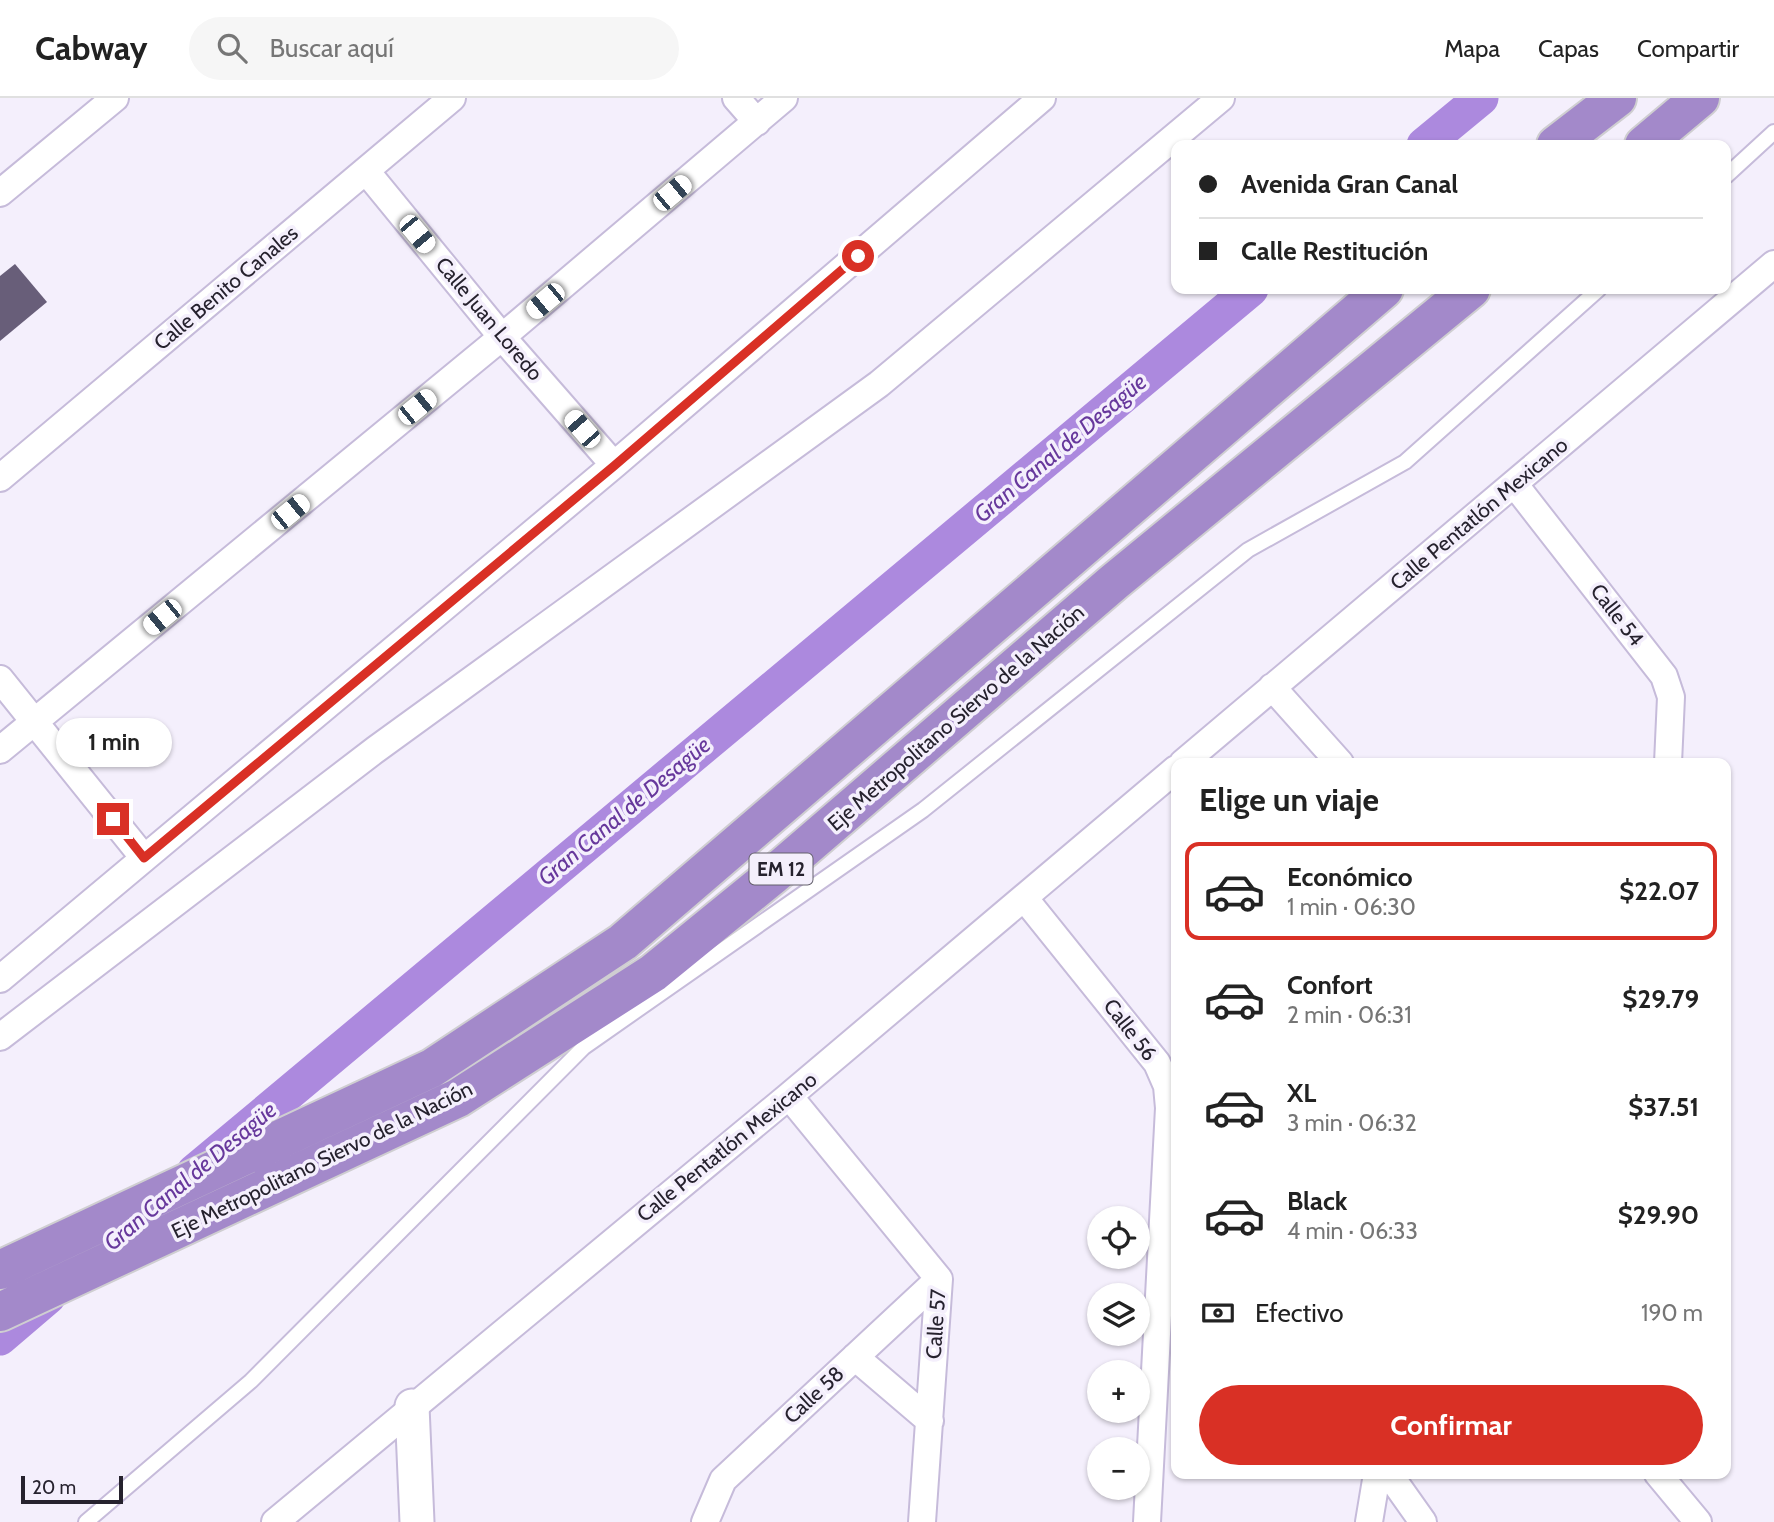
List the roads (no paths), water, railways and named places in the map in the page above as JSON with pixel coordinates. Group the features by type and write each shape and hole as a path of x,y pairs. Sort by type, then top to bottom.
{"highway":[{"path":"1562,140 1617,98"},
{"path":"1650,140 1700,98"},
{"name":"Eje Metropolitano Siervo de la Nación","path":"0,1270 432,1068 623,942 1378,294"},
{"name":"Eje Metropolitano Siervo de la Nación","path":"0,1312 458,1098 653,973 772,876 1114,582 1465,294"}],"street":[{"path":"0,192 115,98"},
{"name":"Calle Benito Canales","path":"0,478 452,98"},
{"path":"736,98 757,122"},
{"path":"0,750 502,337 785,98"},
{"path":"0,979 614,466 1042,98"},
{"path":"0,1037 375,750 880,384 1221,98"},
{"name":"Calle Juan Loredo","path":"366,172 502,337 614,466"},
{"name":"Calle Pentatlón Mexicano","path":"1189,758 1773,267"},
{"name":"Calle 54","path":"1515,485 1664,676 1671,698 1668,758"},
{"path":"0,679 144,858"},
{"path":"1272,687 1336,758"},
{"name":"Calle Pentatlón Mexicano","path":"275,1522 1025,899 1171,773"},
{"name":"Calle 56","path":"1025,899 1157,1063 1167,1086 1169,1108 1147,1522"},
{"name":"Calle 57","path":"789,1096 939,1279 922,1522"},
{"name":"Calle 58","path":"705,1522 723,1480 939,1279"},
{"path":"855,1357 930,1421"},
{"path":"412,1406 417,1522"},
{"path":"1369,1522 1376,1479"},
{"path":"1393,1479 1423,1522"},
{"path":"1662,1479 1698,1522"}],"lane":[{"path":"1731,171 1774,132"},
{"path":"86,1522 251,1381 584,1047 923,810 1248,550 1405,462 1593,294"}],"waterway":[{"name":"Gran Canal de Desagüe","path":"1430,140 1481,98"},
{"name":"Gran Canal de Desagüe","path":"194,1172 1245,294"},
{"name":"Gran Canal de Desagüe","path":"0,1338 48,1297"}]}
